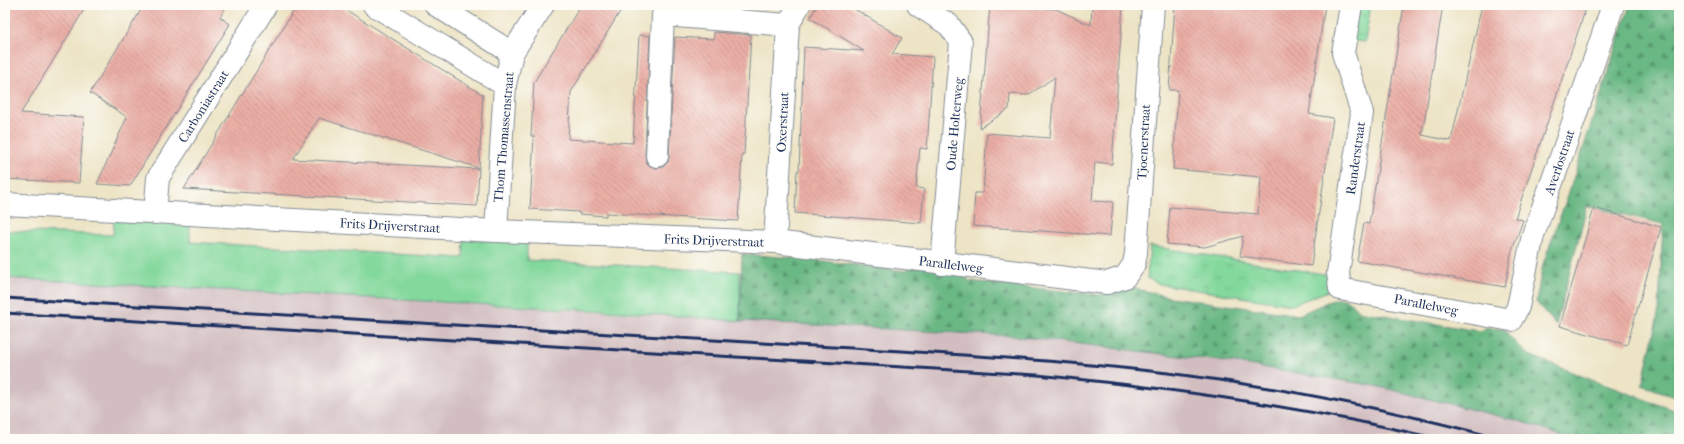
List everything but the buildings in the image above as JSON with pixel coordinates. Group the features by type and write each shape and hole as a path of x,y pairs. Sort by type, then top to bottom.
{"street":[{"name":"Carboniastraat","path":"155,213 158,178 266,5"},
{"path":"374,5 505,85"},
{"path":"436,5 512,53"},
{"name":"Thom Thomassenstraat","path":"496,231 505,85 512,53 542,5"},
{"name":"Oxerstraat","path":"775,242 788,25 799,5"},
{"name":"Oude Holterweg","path":"918,5 949,25 961,42 942,264"},
{"name":"Tjoenerstraat","path":"1125,277 1134,264 1137,243 1152,5"},
{"name":"Randerstraat","path":"1340,288 1338,273 1362,113 1343,53 1351,5"},
{"name":"Averlostraat","path":"1511,320 1518,307 1534,235 1613,5"},
{"path":"657,156 663,15 788,25"},
{"name":"Frits Drijverstraat","path":"5,204 496,231 775,242"},
{"name":"Parallelweg","path":"775,242 942,264 1107,283 1125,277"},
{"name":"Parallelweg","path":"1340,288 1511,320"}],"shaded area":[{"path":"5,277 1014,336 1236,363 1376,386 1519,421 1575,439 5,439"}],"green space":[{"path":"1357,5 1371,5 1365,42 1352,41"},
{"path":"1630,5 1679,5 1679,398 1642,385 1659,310 1663,224 1587,206 1556,325 1536,302 1543,264 1568,195"},
{"path":"5,214 7,214 7,231 113,235 114,219 190,224 190,242 463,258 464,239 527,242 527,260 740,272 740,321 622,312 5,278"},
{"path":"1150,246 1330,275 1332,286 1328,291 1292,305 1159,284 1147,278"},
{"path":"742,254 807,259 906,271 912,263 961,270 969,281 1101,295 1111,286 1127,284 1141,290 1170,297 1299,315 1327,302 1340,298 1349,301 1359,311 1479,331 1489,328 1505,329 1507,334 1527,354 1679,412 1679,439 1575,439 1519,421 1376,386 1236,363 1014,336 740,321"}],"railway":[{"path":"5,298 949,354 1113,367 1168,373 1294,392 1419,418 1501,439"},
{"path":"5,313 1037,375 1138,386 1239,400 1339,417 1438,439"}]}
